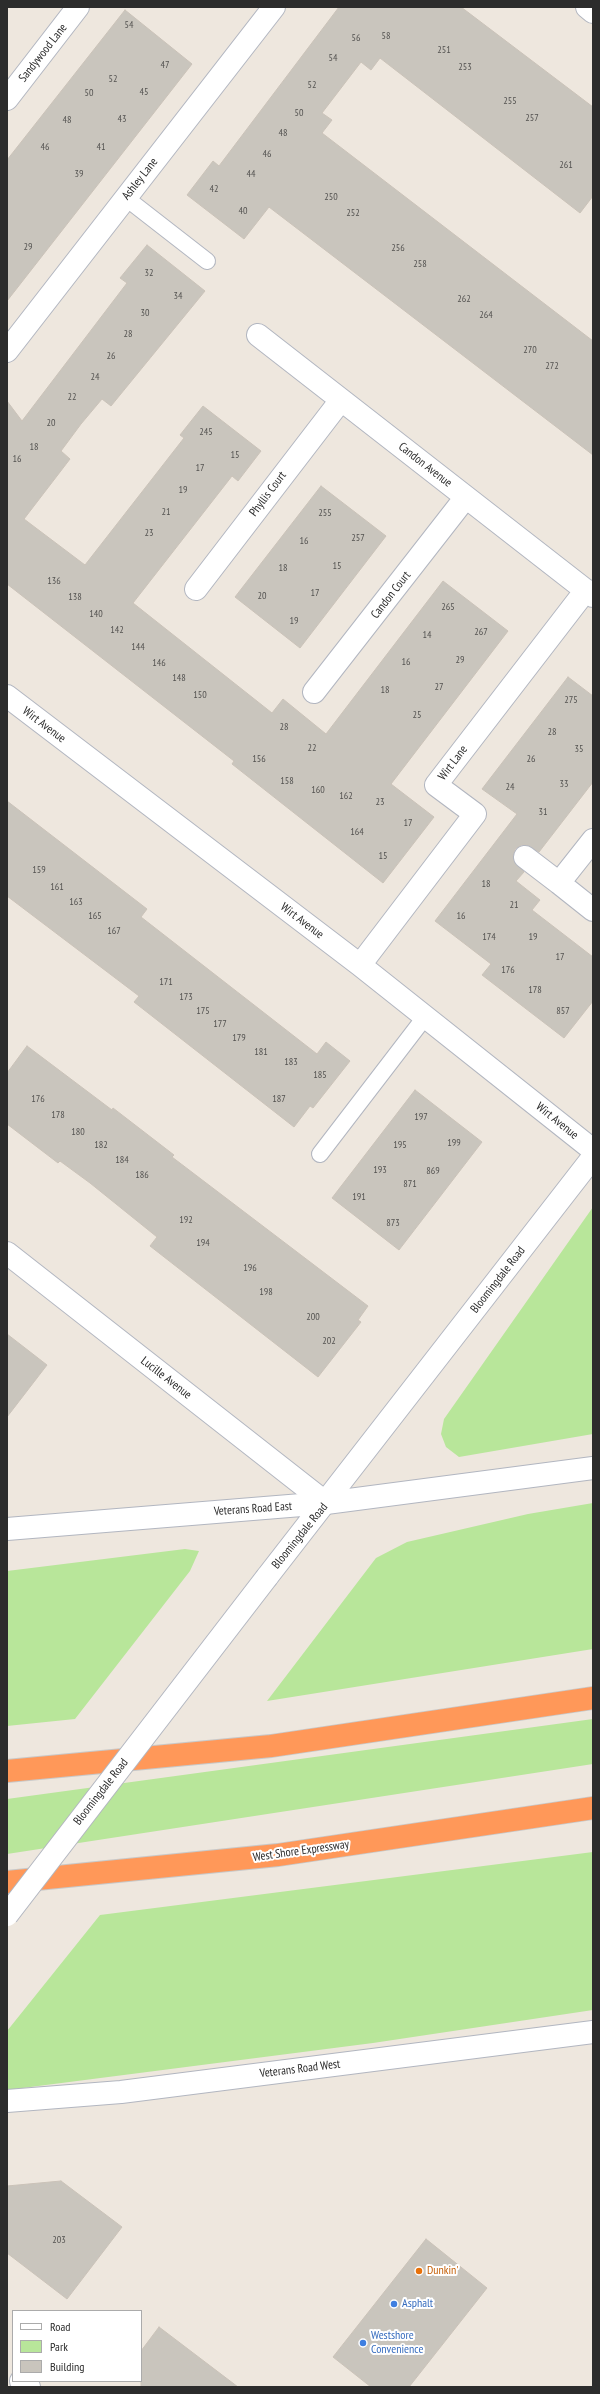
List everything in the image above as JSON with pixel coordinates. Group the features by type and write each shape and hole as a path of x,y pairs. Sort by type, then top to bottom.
{"highway":[{"path":"7,1771 271,1746 593,1698"},
{"name":"West Shore Expressway","path":"7,1882 278,1855 593,1808"}],"street":[{"name":"Sandywood Lane","path":"7,99 78,7"},
{"name":"Ashley Lane","path":"7,351 274,7"},
{"path":"587,7 593,12"},
{"name":"Candon Avenue","path":"258,335 589,593"},
{"name":"Phyllis Court","path":"196,589 341,400"},
{"name":"Candon Court","path":"314,692 466,497"},
{"name":"Wirt Lane","path":"360,965 475,814 436,785 589,593"},
{"name":"Wirt Avenue","path":"7,696 360,965 593,1150"},
{"path":"559,883 593,840"},
{"path":"525,857 593,910"},
{"name":"Bloomingdale Road","path":"7,1915 593,1157"},
{"name":"Lucille Avenue","path":"7,1253 326,1504"},
{"name":"Veterans Road East","path":"7,1529 326,1504 593,1468"},
{"name":"Veterans Road West","path":"7,2102 121,2092 593,2032"}],"lane":[{"path":"126,198 207,261"},
{"path":"320,1154 425,1017"}],"green space":[{"path":"593,1207 593,1434 459,1457 446,1447 441,1434 444,1419"},
{"path":"593,1503 593,1649 267,1701 376,1558 407,1542 528,1514"},
{"path":"185,1549 199,1551 190,1571 75,1719 7,1726 7,1571"},
{"path":"593,1719 593,1764 7,1854 7,1799"},
{"path":"593,1852 593,2010 373,2043 7,2090 7,2031 100,1915"}],"building":[{"path":"339,7 461,7 593,107 593,196 580,213 380,58 371,70 361,62 322,113 332,120 322,133 593,341 593,455 269,207 244,239 187,195 213,161 219,166"},
{"path":"125,10 192,64 7,301 7,160"},
{"path":"147,245 205,291 111,406 102,399 81,424 61,451 70,459 24,519 85,565 184,438 180,435 203,406 261,451 238,481 232,476 133,603 272,713 283,699 326,734 443,581 508,631 391,784 434,817 383,883 232,764 234,761 7,584 7,401 22,421 127,283 120,278"},
{"path":"321,486 386,536 300,648 235,597"},
{"path":"568,677 593,696 593,782 539,852 527,845 521,845 515,849 513,856 514,862 524,872 516,881 540,900 532,910 593,957 593,1001 564,1038 482,975 491,964 435,921 517,814 482,789"},
{"path":"7,801 147,909 141,917 317,1054 326,1042 350,1061 313,1108 310,1106 294,1127 134,1002 139,996 7,896"},
{"path":"27,1046 112,1110 113,1108 174,1155 172,1157 368,1306 358,1320 361,1322 318,1377 150,1246 157,1237 90,1183 60,1161 58,1163 7,1124 7,1073"},
{"path":"415,1090 482,1142 399,1250 332,1198"},
{"path":"7,1334 47,1365 7,1417"},
{"path":"61,2181 122,2227 67,2299 7,2253 7,2186"},
{"path":"426,2239 487,2288 409,2387 371,2387 333,2357"},
{"path":"159,2327 238,2387 141,2387 142,2350"}],"place":[{"name":"Dunkin'","path":"419,2271"},
{"name":"Asphalt","path":"394,2304"},
{"name":"Westshore Convenience","path":"363,2343"}]}
